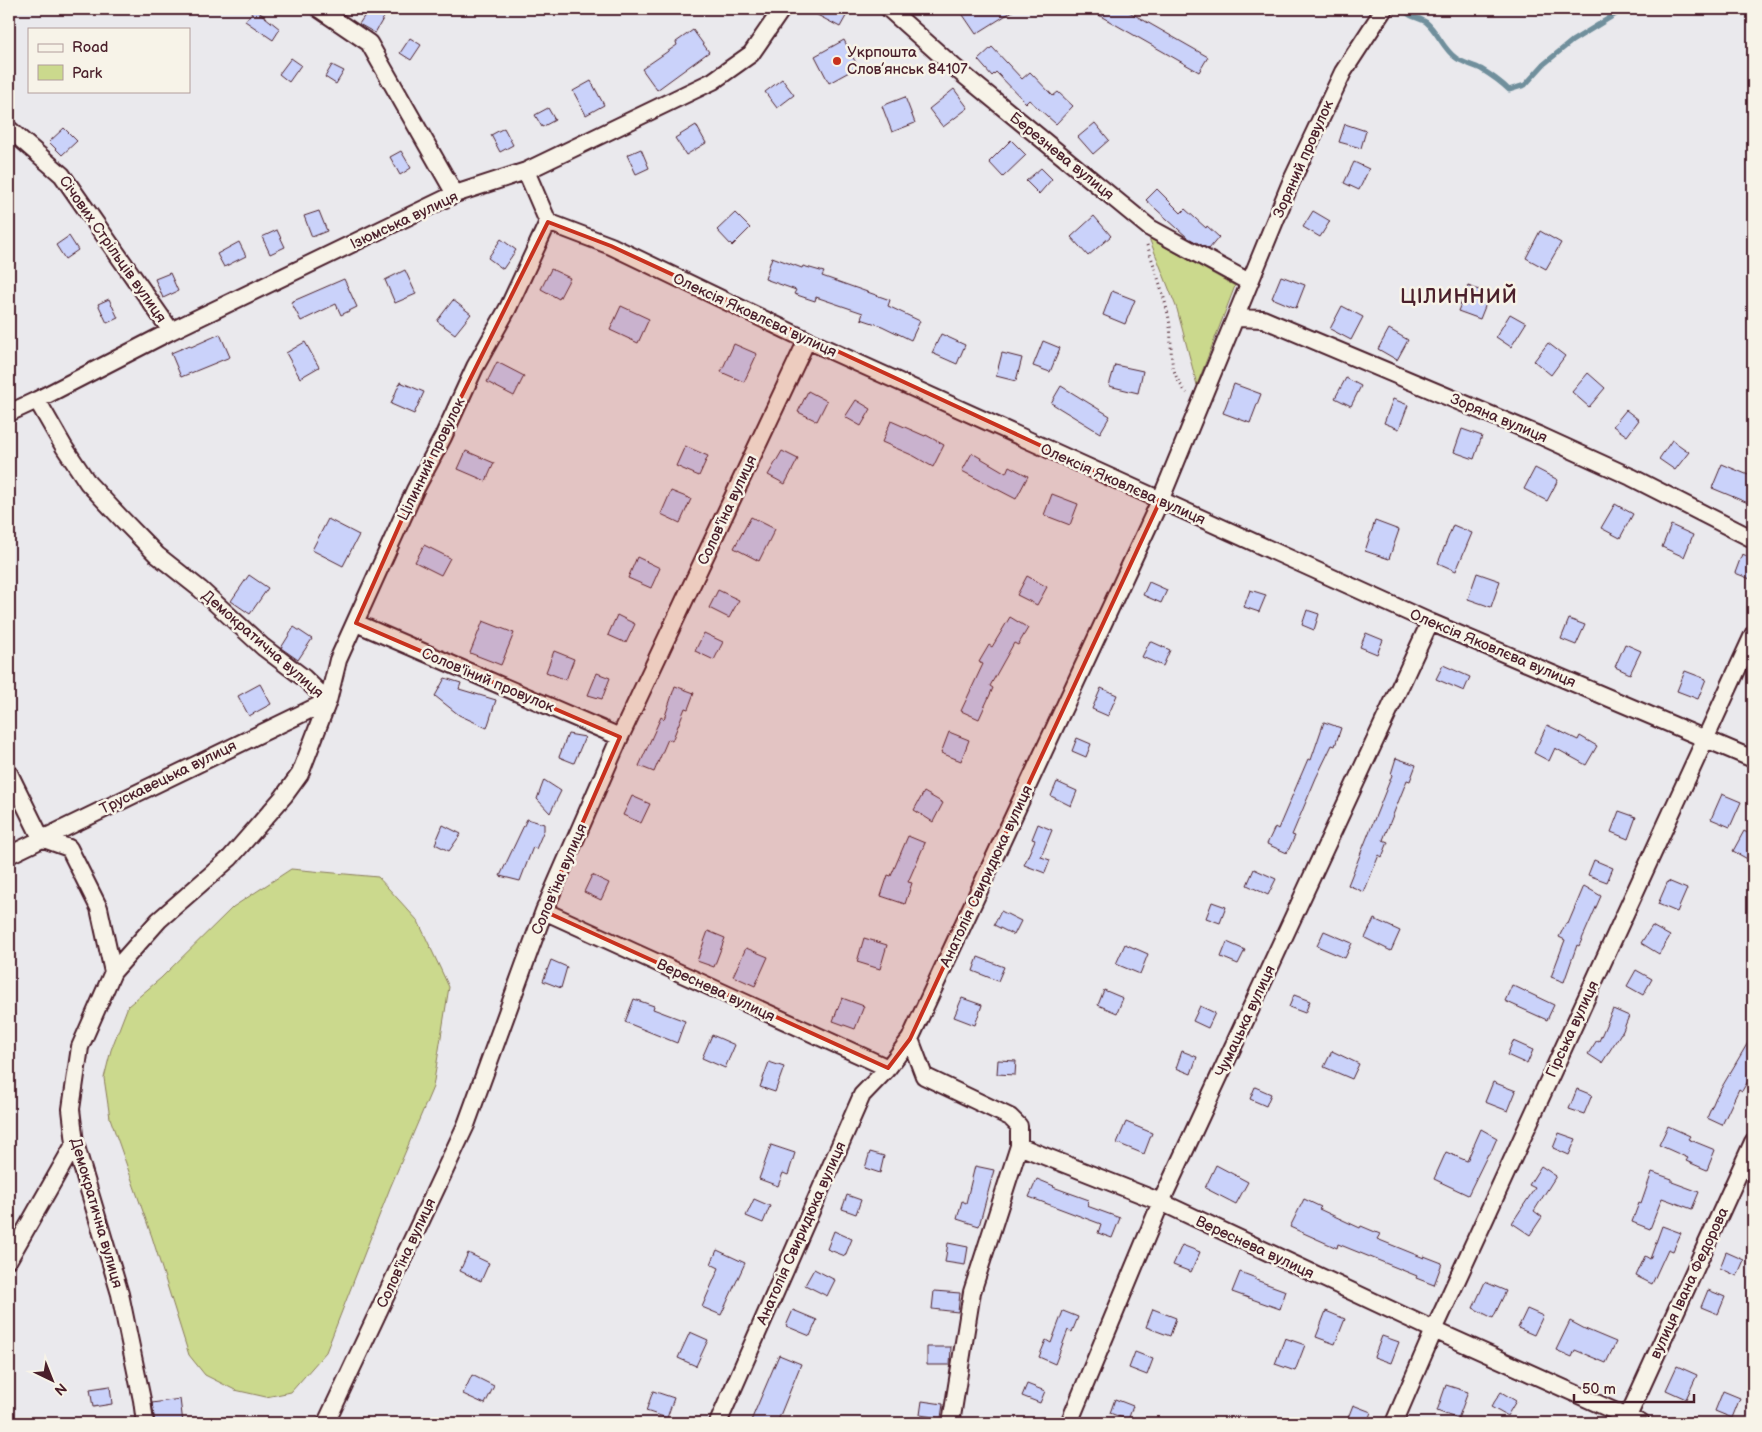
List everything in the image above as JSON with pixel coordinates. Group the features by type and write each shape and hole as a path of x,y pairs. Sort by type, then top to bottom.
{"street":[{"path":"319,9 368,43 455,194"},
{"name":"Ізюмська вулиця","path":"9,413 172,331 455,194 526,171 713,81 751,54 782,9"},
{"name":"Березнева вулиця","path":"889,9 954,67 1150,228 1249,282"},
{"name":"Зоряний провулок","path":"1237,318 1249,282 1291,182 1343,72 1384,9"},
{"name":"Січових Стрільців вулиця","path":"9,129 62,175 172,331"},
{"path":"526,171 548,222"},
{"name":"Олексія Яковлєва вулиця","path":"548,222 611,246 807,340 1430,622 1753,759"},
{"name":"Цілинний провулок","path":"328,701 338,660 415,490 443,437 475,367 508,308 548,222"},
{"name":"Анатолія Свиридюка вулиця","path":"718,1423 862,1096 888,1068 910,1039 1160,501 1237,318"},
{"name":"Зоряна вулиця","path":"1237,318 1263,318 1532,432 1631,477 1753,539"},
{"name":"Солов'їна вулиця","path":"326,1423 466,1125 544,911 620,737 807,340"},
{"name":"Демократична вулиця","path":"37,400 64,447 88,483 120,517 157,555 200,588 263,647 304,678 328,701 300,774 284,796 230,858 159,920 113,972 80,1047 71,1109 75,1143 120,1294 145,1423"},
{"name":"Чумацька вулиця","path":"1069,1423 1161,1202 1430,622"},
{"name":"Солов'їний провулок","path":"356,623 620,737"},
{"name":"Гірська вулиця","path":"1394,1423 1434,1330 1753,635"},
{"name":"Трускавецька вулиця","path":"9,855 328,701"},
{"path":"9,773 41,838 69,848 99,908 113,972"},
{"name":"Вереснева вулиця","path":"544,911 888,1068"},
{"path":"910,1039 924,1076 1010,1117 1019,1126 1019,1146 972,1292 951,1423"},
{"name":"вулиця Івана Федорова","path":"1631,1421 1753,1142"},
{"path":"9,1259 75,1143"},
{"name":"Вереснева вулиця","path":"1019,1146 1161,1202 1631,1421"}],"path":[{"path":"1146,244 1158,278 1169,320 1171,364 1183,388 1200,407"}],"highlighted area":[{"path":"548,222 611,246 1160,501 910,1039 888,1068 544,911 620,737 356,623 415,490"}],"green space":[{"path":"1149,238 1235,286 1197,385 1177,309"},
{"path":"291,869 378,877 418,921 449,987 433,1087 390,1188 326,1352 291,1392 266,1397 235,1390 205,1375 189,1355 152,1237 110,1118 104,1078 111,1050 128,1006 161,978 233,907"}],"building":[{"path":"255,9 280,29 273,40 245,21"},
{"path":"369,9 384,17 375,33 359,24"},
{"path":"806,9 850,9 840,27"},
{"path":"959,9 1016,9 976,34"},
{"path":"1088,9 1124,9 1208,57 1199,72"},
{"path":"693,30 709,52 657,90 642,69 677,45 676,42"},
{"path":"410,38 421,45 411,60 400,53"},
{"name":"Укрпошта Слов’янськ 84107","path":"844,40 858,67 829,83 815,56"},
{"path":"992,47 1022,79 1030,72 1053,96 1058,92 1073,106 1056,124 1029,100 1026,103 996,72 992,76 978,60"},
{"path":"291,58 301,65 289,82 279,74"},
{"path":"332,65 344,71 336,84 325,77"},
{"path":"782,79 794,95 777,108 765,92"},
{"path":"591,81 604,105 586,115 573,91"},
{"path":"954,89 968,108 943,127 929,109"},
{"path":"905,97 915,123 892,132 882,106"},
{"path":"548,108 555,120 542,127 535,115"},
{"path":"1095,123 1109,140 1093,154 1078,137"},
{"path":"1345,124 1366,131 1361,148 1339,142"},
{"path":"696,125 706,143 686,155 675,138"},
{"path":"64,128 77,141 62,155 49,142"},
{"path":"504,128 513,145 500,152 491,135"},
{"path":"1011,140 1026,155 1003,177 989,162"},
{"path":"641,149 649,168 636,174 627,155"},
{"path":"401,151 411,168 400,175 390,157"},
{"path":"1354,162 1369,169 1359,190 1344,183"},
{"path":"1041,168 1052,179 1039,194 1026,181"},
{"path":"1157,189 1181,213 1185,209 1219,237 1209,249 1188,238 1146,200"},
{"path":"319,211 327,231 312,237 304,216"},
{"path":"1313,211 1330,221 1320,237 1303,227"},
{"path":"735,213 750,228 732,246 717,230"},
{"path":"1094,216 1111,236 1088,256 1071,237"},
{"path":"277,230 285,247 270,254 262,237"},
{"path":"1540,231 1561,243 1546,269 1526,258"},
{"path":"69,236 78,250 65,259 56,245"},
{"path":"501,239 516,250 503,269 488,258"},
{"path":"239,242 246,256 224,267 217,254"},
{"path":"772,257 802,268 803,266 824,272 822,276 890,300 888,306 920,321 911,340 882,326 861,319 863,313 816,297 815,301 794,294 796,290 765,279"},
{"path":"551,269 570,278 559,299 541,289"},
{"path":"405,270 416,294 395,303 385,280"},
{"path":"170,273 178,291 163,298 155,279"},
{"path":"1281,276 1305,285 1296,308 1272,298"},
{"path":"344,279 357,307 341,315 336,304 301,321 291,302"},
{"path":"1468,286 1490,294 1480,319 1458,311"},
{"path":"1112,291 1135,300 1125,324 1103,315"},
{"path":"109,299 118,318 107,323 98,304"},
{"path":"453,300 471,314 455,334 437,321"},
{"path":"621,306 649,319 638,343 610,330"},
{"path":"1342,306 1363,317 1351,340 1330,329"},
{"path":"1510,314 1526,323 1511,347 1496,337"},
{"path":"1389,329 1408,340 1397,360 1378,349"},
{"path":"220,334 230,357 181,377 171,353 190,345 191,347"},
{"path":"941,334 965,345 957,364 932,353"},
{"path":"1043,341 1060,348 1050,372 1033,366"},
{"path":"305,342 319,367 300,378 286,353"},
{"path":"1548,343 1565,356 1551,375 1534,361"},
{"path":"734,344 757,354 744,382 721,372"},
{"path":"1002,353 1022,358 1016,381 996,376"},
{"path":"497,362 524,376 514,396 487,382"},
{"path":"1115,365 1143,371 1138,393 1109,386"},
{"path":"1588,373 1605,388 1589,407 1572,392"},
{"path":"1346,378 1361,386 1351,406 1335,398"},
{"path":"400,382 424,392 414,414 391,404"},
{"path":"1234,384 1261,394 1250,423 1223,413"},
{"path":"1061,386 1110,416 1100,433 1051,403"},
{"path":"808,391 827,401 817,421 798,412"},
{"path":"1393,399 1408,405 1399,429 1384,423"},
{"path":"856,400 871,409 861,426 845,417"},
{"path":"1626,410 1639,420 1627,436 1613,426"},
{"path":"891,421 926,435 944,445 933,467 914,456 882,442"},
{"path":"1462,429 1482,436 1474,459 1454,452"},
{"path":"1672,440 1689,452 1675,470 1659,459"},
{"path":"685,446 708,456 699,476 676,466"},
{"path":"466,451 494,463 486,481 458,469"},
{"path":"782,451 798,459 785,484 768,475"},
{"path":"972,453 1006,473 1009,466 1028,476 1016,499 962,471"},
{"path":"1722,464 1753,477 1753,505 1712,488"},
{"path":"1535,468 1558,480 1547,501 1524,489"},
{"path":"671,491 691,499 680,523 661,514"},
{"path":"1052,494 1078,504 1070,525 1044,515"},
{"path":"1615,504 1633,514 1620,538 1601,528"},
{"path":"751,517 775,529 759,561 734,548"},
{"path":"328,519 359,535 343,566 312,550"},
{"path":"1375,521 1399,530 1389,559 1365,551"},
{"path":"1453,525 1472,533 1456,571 1438,563"},
{"path":"1671,525 1693,535 1684,557 1662,547"},
{"path":"424,545 450,558 441,575 415,562"},
{"path":"1742,554 1753,558 1753,580 1735,573"},
{"path":"637,557 660,568 651,588 628,578"},
{"path":"1477,573 1500,581 1491,607 1468,599"},
{"path":"249,575 268,588 250,614 231,601"},
{"path":"1027,576 1047,587 1037,605 1017,595"},
{"path":"1149,582 1167,590 1161,603 1143,595"},
{"path":"718,590 739,600 729,618 709,608"},
{"path":"1250,590 1266,595 1259,612 1244,607"},
{"path":"1307,610 1319,614 1314,630 1302,625"},
{"path":"617,615 635,624 626,643 608,635"},
{"path":"1010,617 1028,628 1018,645 1014,643 990,686 993,688 979,719 961,711 983,664 979,662 989,645 992,647"},
{"path":"1569,619 1585,625 1576,645 1561,639"},
{"path":"483,621 514,633 501,665 470,653"},
{"path":"294,627 312,639 298,660 281,648"},
{"path":"704,633 723,642 714,660 695,651"},
{"path":"1366,633 1383,640 1377,654 1360,647"},
{"path":"1150,641 1170,650 1163,666 1142,657"},
{"path":"1625,644 1641,651 1630,674 1615,667"},
{"path":"554,651 574,659 566,680 546,672"},
{"path":"1443,665 1470,677 1464,691 1436,679"},
{"path":"1685,671 1706,679 1698,699 1677,691"},
{"path":"597,673 610,678 602,699 588,695"},
{"path":"445,678 461,683 459,689 496,700 487,728 459,715 435,696"},
{"path":"260,684 271,704 249,716 238,696"},
{"path":"675,686 694,693 688,709 685,708 672,741 668,739 654,772 639,766 661,717 664,719"},
{"path":"1101,688 1117,695 1108,716 1092,709"},
{"path":"1324,722 1341,728 1335,746 1332,745 1316,778 1292,835 1295,836 1287,853 1267,844 1275,827 1278,829 1308,759 1311,760"},
{"path":"1547,725 1578,740 1580,736 1597,746 1586,765 1555,748 1549,761 1534,753"},
{"path":"949,732 969,740 961,761 941,753"},
{"path":"568,734 585,737 574,763 559,757"},
{"path":"1077,738 1091,744 1086,757 1072,751"},
{"path":"1396,758 1416,765 1410,781 1407,780 1383,840 1388,842 1382,857 1379,855 1364,892 1348,885 1392,775"},
{"path":"544,780 561,791 550,813 537,799"},
{"path":"1057,782 1077,791 1071,806 1051,796"},
{"path":"924,792 943,803 933,822 914,810"},
{"path":"1722,794 1741,802 1730,827 1711,819"},
{"path":"632,796 650,804 641,823 623,815"},
{"path":"1619,811 1636,817 1628,839 1611,832"},
{"path":"527,819 544,824 544,830 536,849 533,847 520,881 500,876"},
{"path":"1038,824 1052,830 1041,857 1050,860 1045,873 1024,865 1035,840 1032,839"},
{"path":"443,825 461,834 449,851 435,844"},
{"path":"1744,831 1753,836 1753,862 1733,851"},
{"path":"908,836 925,843 908,882 912,883 905,904 881,896 888,875 891,876"},
{"path":"1594,860 1613,868 1607,882 1588,875"},
{"path":"1254,869 1276,879 1268,895 1247,885"},
{"path":"592,875 609,883 601,900 584,892"},
{"path":"1668,881 1687,889 1677,912 1658,904"},
{"path":"1584,886 1601,896 1579,946 1577,945 1564,982 1551,977 1565,940 1559,937 1566,923 1568,924"},
{"path":"1212,902 1226,907 1220,923 1206,918"},
{"path":"1001,911 1021,921 1014,935 994,925"},
{"path":"1374,919 1400,931 1391,951 1365,938"},
{"path":"1652,926 1670,936 1659,954 1641,943"},
{"path":"708,931 725,938 714,967 697,961"},
{"path":"1324,931 1352,943 1345,958 1317,946"},
{"path":"864,938 887,945 880,969 857,962"},
{"path":"1227,942 1245,950 1238,964 1221,957"},
{"path":"1125,944 1148,954 1140,974 1116,964"},
{"path":"746,948 768,957 755,986 733,976"},
{"path":"978,957 1004,967 998,981 973,971"},
{"path":"551,960 567,967 561,988 543,981"},
{"path":"1636,970 1652,979 1643,995 1627,986"},
{"path":"1512,985 1554,1005 1547,1020 1505,1001"},
{"path":"1104,990 1123,998 1117,1013 1098,1005"},
{"path":"1294,995 1310,1001 1305,1013 1289,1007"},
{"path":"842,998 864,1006 855,1029 833,1021"},
{"path":"962,998 982,1005 975,1025 954,1017"},
{"path":"634,999 654,1006 653,1009 685,1021 677,1043 625,1022"},
{"path":"1200,1006 1215,1013 1208,1028 1193,1021"},
{"path":"1613,1009 1629,1016 1622,1033 1602,1063 1588,1054 1597,1040 1599,1041"},
{"path":"1753,1034 1753,1073 1742,1091 1739,1089 1722,1125 1707,1118 1716,1097"},
{"path":"712,1035 735,1045 725,1068 702,1058"},
{"path":"1513,1041 1533,1050 1527,1064 1507,1055"},
{"path":"1182,1051 1197,1057 1191,1074 1176,1068"},
{"path":"1332,1051 1359,1064 1352,1079 1324,1067"},
{"path":"998,1060 1016,1061 1015,1075 997,1074"},
{"path":"769,1062 784,1067 775,1092 760,1087"},
{"path":"1493,1082 1516,1091 1508,1111 1485,1102"},
{"path":"1255,1087 1271,1094 1266,1106 1250,1099"},
{"path":"1577,1089 1592,1095 1584,1114 1569,1109"},
{"path":"1126,1122 1152,1133 1144,1154 1117,1143"},
{"path":"1668,1126 1690,1136 1688,1139 1715,1150 1707,1170 1686,1161 1688,1158 1659,1145"},
{"path":"1481,1129 1497,1138 1468,1195 1434,1179 1446,1152 1467,1161"},
{"path":"1559,1133 1576,1139 1569,1155 1553,1148"},
{"path":"771,1145 795,1153 788,1175 783,1173 778,1186 759,1179"},
{"path":"870,1152 884,1156 880,1173 865,1168"},
{"path":"1216,1165 1248,1182 1236,1204 1205,1188"},
{"path":"975,1166 994,1170 979,1226 957,1219 962,1201 966,1203"},
{"path":"1541,1166 1556,1176 1534,1211 1542,1217 1530,1235 1512,1223 1535,1188 1529,1185"},
{"path":"1652,1172 1699,1192 1692,1209 1662,1198 1650,1229 1632,1222 1639,1203 1641,1204"},
{"path":"1037,1179 1089,1200 1087,1206 1120,1218 1112,1238 1098,1233 1101,1224 1029,1197"},
{"path":"847,1195 861,1200 856,1214 842,1209"},
{"path":"754,1199 770,1206 763,1223 746,1216"},
{"path":"1304,1199 1321,1207 1319,1209 1360,1228 1361,1226 1380,1234 1377,1239 1424,1258 1424,1256 1442,1263 1434,1285 1416,1278 1417,1276 1338,1244 1337,1248 1290,1227"},
{"path":"1662,1226 1681,1233 1673,1251 1668,1249 1652,1284 1636,1276 1645,1256 1650,1259"},
{"path":"834,1231 852,1239 845,1256 827,1249"},
{"path":"948,1243 968,1247 965,1265 945,1262"},
{"path":"1182,1245 1200,1252 1191,1272 1173,1265"},
{"path":"717,1250 745,1263 721,1315 702,1307 719,1268 711,1264"},
{"path":"1726,1252 1744,1260 1737,1276 1720,1268"},
{"path":"468,1253 489,1263 481,1281 460,1271"},
{"path":"814,1269 835,1280 827,1296 805,1285"},
{"path":"1240,1272 1286,1291 1280,1309 1232,1292"},
{"path":"1485,1282 1506,1291 1493,1318 1473,1308"},
{"path":"1708,1290 1725,1297 1718,1314 1701,1307"},
{"path":"934,1291 960,1293 958,1312 932,1309"},
{"path":"1153,1309 1176,1318 1170,1336 1146,1327"},
{"path":"1527,1309 1543,1316 1534,1335 1518,1328"},
{"path":"793,1310 817,1320 810,1336 786,1326"},
{"path":"1063,1311 1078,1317 1072,1332 1068,1330 1055,1364 1039,1357 1046,1340 1051,1343"},
{"path":"1326,1311 1345,1319 1335,1344 1316,1337"},
{"path":"1570,1321 1616,1342 1606,1363 1575,1350 1572,1357 1556,1350"},
{"path":"690,1332 708,1340 696,1366 678,1358"},
{"path":"1382,1336 1399,1342 1391,1363 1374,1357"},
{"path":"1285,1338 1305,1345 1295,1371 1275,1364"},
{"path":"927,1347 951,1347 950,1365 927,1365"},
{"path":"1135,1352 1153,1359 1147,1375 1129,1368"},
{"path":"779,1355 801,1364 777,1423 750,1423"},
{"path":"1677,1366 1697,1375 1686,1399 1666,1390"},
{"path":"472,1375 494,1386 485,1404 463,1394"},
{"path":"1027,1384 1045,1391 1040,1403 1022,1396"},
{"path":"1446,1385 1468,1392 1458,1419 1437,1411"},
{"path":"110,1386 112,1404 93,1407 90,1389"},
{"path":"653,1391 674,1398 667,1418 646,1411"},
{"path":"1723,1391 1740,1398 1732,1418 1715,1411"},
{"path":"1501,1392 1516,1401 1507,1416 1491,1407"},
{"path":"180,1399 183,1423 155,1423 152,1403"},
{"path":"1115,1399 1133,1406 1128,1420 1110,1413"},
{"path":"922,1401 943,1404 941,1418 920,1415"},
{"path":"1353,1405 1371,1412 1367,1423 1346,1423"}],"waterway":[{"path":"1351,9 1364,9"},
{"path":"1403,9 1411,16 1426,22 1456,58 1481,69 1509,90 1525,85 1544,64 1572,41 1624,9"}],"place":[{"name":"Укрпошта Слов’янськ 84107","path":"837,61"}],"district":[{"name":"ЦІЛИННИЙ","path":"1459,296"}]}
